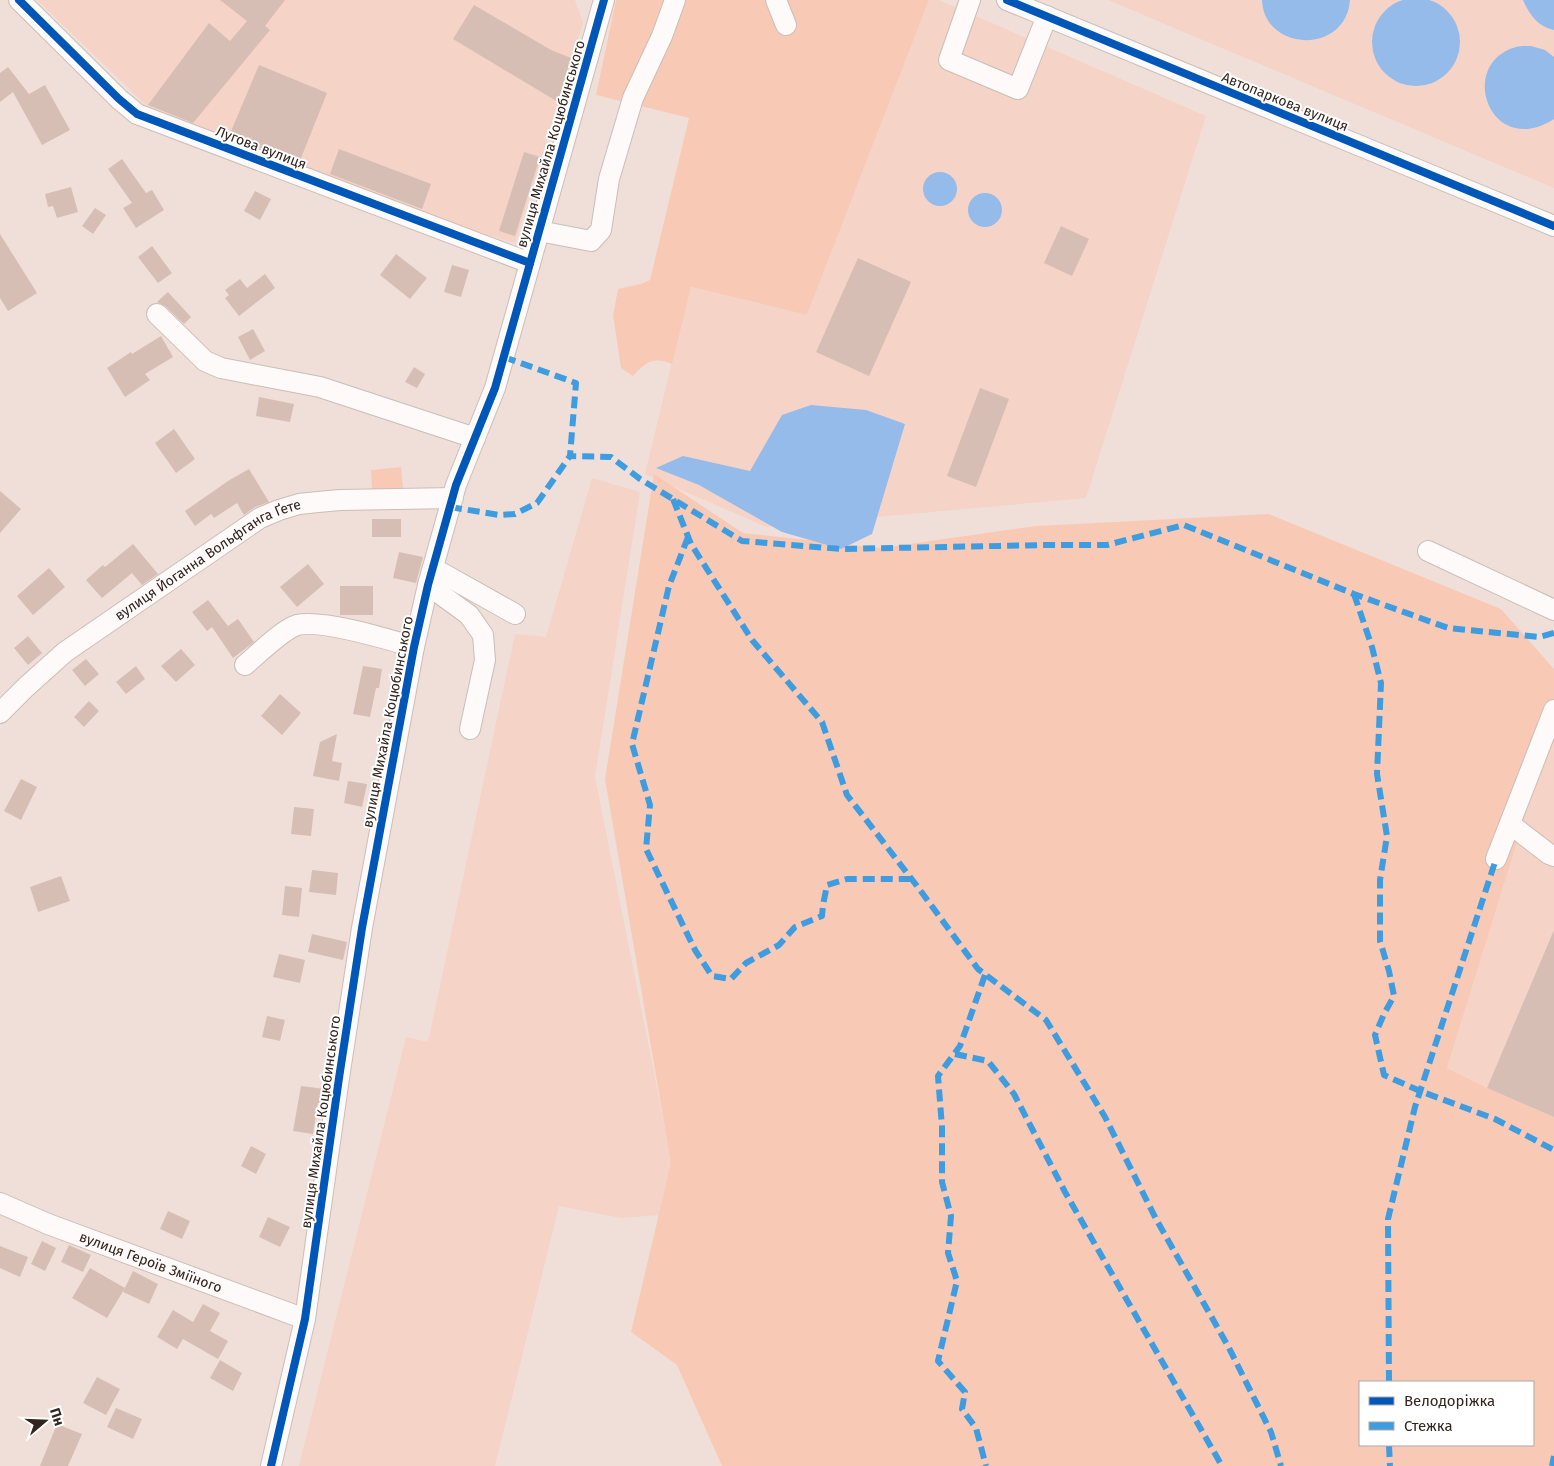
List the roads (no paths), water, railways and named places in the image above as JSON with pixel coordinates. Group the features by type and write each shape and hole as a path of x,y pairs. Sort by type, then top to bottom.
{"street":[{"name":"Лугова вулиця","path":"19,0 137,114 530,264"},
{"name":"вулиця Михайла Коцюбинського","path":"271,1466 305,1319 362,928 414,647 456,485 495,388 604,0"},
{"path":"539,231 591,241 601,230 609,179 632,98 662,36 675,0"},
{"path":"776,0 786,25"},
{"path":"970,0 949,60 1018,88 1047,16"},
{"name":"Автопаркова вулиця","path":"1007,0 1554,226"},
{"path":"157,314 205,361 221,368 320,387 475,438"},
{"name":"вулиця Йоганна Вольфганга Ґете","path":"0,713 65,652 260,518 299,504 318,502 453,498"},
{"path":"1428,550 1554,610"},
{"path":"431,577 515,614"},
{"path":"431,577 469,615 483,635 485,660 470,729"},
{"path":"246,665 286,631 296,626 312,623 333,626 414,647"},
{"path":"1496,859 1554,710"},
{"path":"1510,824 1554,856"},
{"name":"вулиця Героїв Зміїного","path":"0,1203 48,1224 305,1319"}],"water":[{"path":"1425,-1 1433,1 1453,18 1459,33 1460,42 1457,59 1447,73 1433,83 1416,86 1399,83 1385,73 1375,59 1372,42 1375,25 1385,11 1399,1"},
{"path":"1262,0 1350,0 1345,18 1335,31 1321,38 1305,40 1290,37 1276,30 1266,17"},
{"path":"1523,0 1554,0 1554,30 1539,23 1528,10"},
{"path":"1531,46 1545,50 1554,57 1554,119 1532,128 1513,127 1498,119 1488,105 1485,88 1488,71 1498,57 1516,47"},
{"path":"940,172 952,177 957,189 952,201 940,206 928,201 923,189 928,177"},
{"path":"985,193 997,198 1002,210 997,222 985,227 973,222 968,210 973,198"},
{"path":"811,405 866,410 905,424 872,534 841,549 782,532 699,485 656,468 683,456 750,471 782,415"}]}
